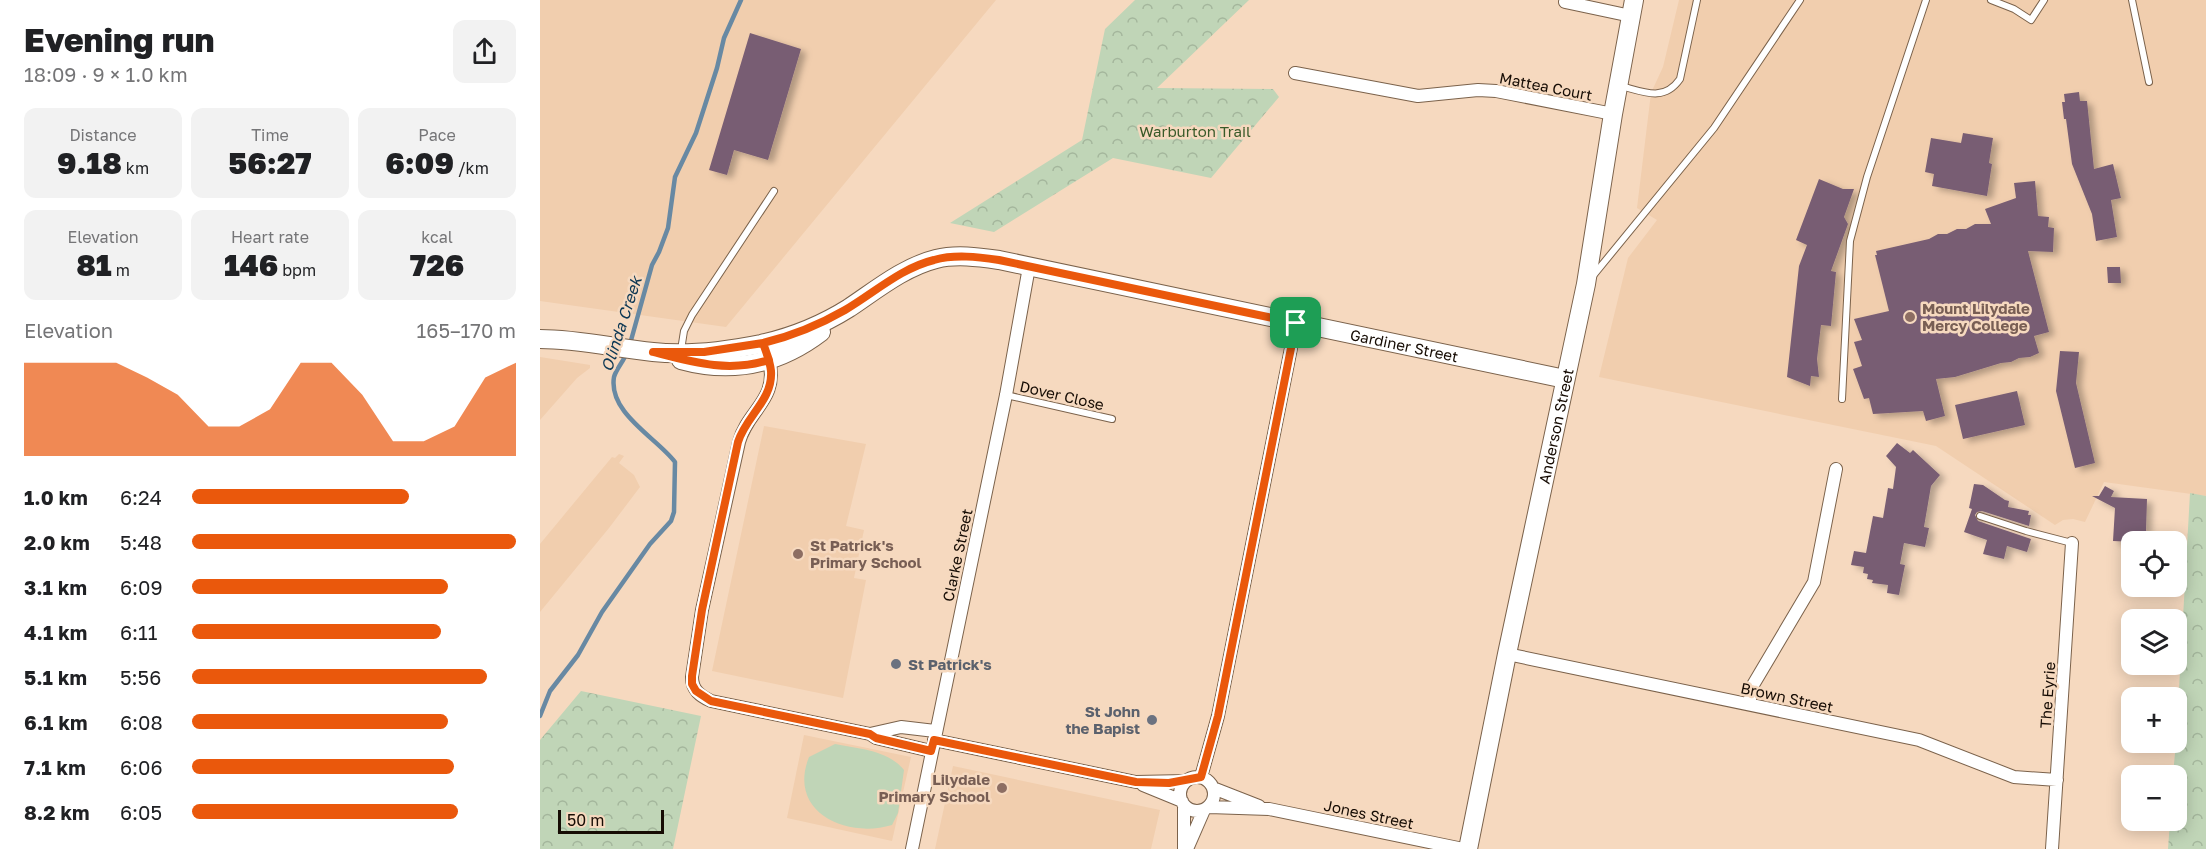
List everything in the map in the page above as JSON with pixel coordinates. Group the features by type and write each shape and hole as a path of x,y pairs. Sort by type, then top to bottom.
{"main road":[{"name":"Anderson Street","path":"1468,849 1586,284 1632,8"},
{"name":"Gardiner Street","path":"766,352 796,349 846,309 904,273 934,260 971,257 1029,267 1565,379"},
{"path":"540,332 561,339"},
{"path":"540,339 561,339 680,354 731,349 766,352"},
{"path":"653,352 694,363 743,366 766,352"}],"street":[{"path":"1565,2 1632,8"},
{"name":"Mattea Court","path":"1295,73 1418,96 1478,90 1496,91 1613,114"},
{"name":"Clarke Street","path":"912,849 1006,395 1029,267"},
{"path":"1201,777 1218,716 1296,323"},
{"path":"766,352 771,371 770,389 740,437 702,610 692,680 696,691 711,701 870,734 876,738 933,741 1136,782 1186,781 1201,777 1210,783 1214,798 1206,808 1186,849"},
{"path":"1749,704 1754,686 1814,582 1836,469"},
{"name":"The Eyrie","path":"2052,849 2072,543"},
{"name":"Brown Street","path":"1507,654 1919,740 2014,777 2057,780"},
{"path":"870,734 901,727 933,741"},
{"path":"1186,781 1181,790 1186,849"},
{"path":"1136,782 1183,803 1193,811 1206,808"},
{"name":"Jones Street","path":"1213,788 1269,809 1463,849"},
{"name":"Jones Street","path":"1206,808 1269,809"}],"lane":[{"path":"1619,86 1660,94 1675,86 1680,79 1697,0"},
{"path":"1586,284 1714,128 1800,0"},
{"path":"1842,399 1850,241 1867,177 1926,0"},
{"path":"1991,0 2014,9 2031,20 2043,0"},
{"path":"2132,0 2149,82"},
{"path":"680,354 684,331 692,315 774,191"},
{"name":"Dover Close","path":"1006,395 1112,419"},
{"path":"1980,516 2072,543"}],"shaded area":[{"path":"540,0 996,0 726,327 540,301"},
{"name":"Mount Lilydale Mercy College","path":"1679,0 2206,0 2206,496 2104,482 2085,522 2073,519 2063,520 2055,525 1936,446 1599,377 1628,258 1657,220 1637,208 1651,93 1663,67"},
{"path":"540,357 590,365 590,368 577,378 540,420"},
{"name":"St Patrick's Primary School","path":"764,426 866,444 846,526 864,530 854,578 866,580 843,698 712,671"},
{"path":"619,454 624,456 619,463 634,475 640,487 540,612 540,544 612,457 615,458"},
{"name":"Lilydale Primary School","path":"804,735 911,757 892,841 787,818"},
{"name":"Lilydale Primary School","path":"953,766 1160,810 1151,849 935,849"}],"green space":[{"name":"Warburton Trail","path":"1135,0 1249,0 1157,88 1273,89 1279,97 1211,178 1113,158 994,232 950,223 1082,140 1105,29"},
{"path":"2190,493 2206,496 2206,849 2168,849 2169,831 2187,831 2187,765 2174,765 2175,753 2187,753 2187,687 2179,687 2180,675 2187,675 2187,609 2183,609 2184,597 2187,597"},
{"path":"581,691 701,716 673,849 540,849 540,740"},
{"name":"Lilydale Primary School","path":"835,744 881,754 890,758 904,770 898,813 892,825 857,828 840,824 825,817 813,806 806,793 804,776 809,757"}],"building":[{"path":"750,33 801,49 768,160 734,150 727,175 709,170"},
{"path":"2079,92 2080,101 2087,101 2094,169 2113,164 2121,198 2111,200 2117,237 2096,241 2092,214 2072,164 2062,102 2065,102 2064,94"},
{"path":"1963,133 1993,138 1987,196 1932,186 1934,174 1925,172 1931,138 1961,143"},
{"path":"1819,179 1843,189 1854,189 1844,217 1848,224 1831,271 1836,272 1831,326 1821,325 1817,359 1819,377 1811,376 1810,386 1787,377 1799,266 1807,245 1796,240"},
{"path":"2035,181 2038,216 2049,217 2048,227 2054,228 2053,252 2028,251 2049,332 2034,336 2039,353 1955,377 1936,379 1945,416 1926,421 1923,411 1873,414 1869,398 1864,399 1853,369 1862,366 1854,342 1862,340 1854,319 1889,311 1875,255 1877,255 1876,251 1929,239 1957,229 1966,229 1975,224 1991,224 1985,209 2016,198 2014,183"},
{"path":"2107,267 2120,267 2121,283 2108,283"},
{"path":"2060,351 2079,352 2076,383 2095,463 2075,468 2056,391"},
{"path":"2017,391 2025,425 1963,439 1955,405"},
{"path":"1897,443 1910,453 1913,450 1940,475 1931,486 1924,527 1929,528 1925,547 1904,543 1900,564 1905,565 1899,595 1887,593 1888,585 1872,583 1873,580 1867,579 1868,574 1863,573 1864,567 1851,565 1854,551 1866,553 1873,516 1883,518 1888,488 1893,489 1896,467 1886,456"},
{"path":"1974,484 1983,485 2009,501 2008,507 2029,511 2028,515 2031,515 2029,526 1982,511 1975,515 1978,521 2031,539 2027,552 2007,546 2004,559 1983,554 1987,540 1964,532 1972,509 1969,508"},
{"path":"2105,486 2114,491 2111,497 2147,499 2146,531 2121,531 2121,541 2113,541 2115,508 2092,496 2099,496"}],"waterway":[{"name":"Olinda Creek","path":"630,344 652,265 668,228 675,177 696,133 724,38 741,0"},
{"name":"Olinda Creek","path":"540,716 550,691 578,655 602,612 650,544 671,521 674,512 675,462 626,413 618,402 614,390 615,374 627,352"}],"place":[{"name":"Mount Lilydale Mercy College","path":"1910,317"},
{"name":"St Patrick's Primary School","path":"798,554"},
{"name":"St Patrick's","path":"896,664"},
{"name":"St John the Bapist","path":"1152,720"},
{"name":"Lilydale Primary School","path":"1002,788"}],"route":[{"path":"1296,323 999,260 959,257 941,258 917,266 887,282 831,318 807,330 763,343 769,360 743,366 717,366 703,365 653,352 680,354 763,343 769,360 771,371 768,394 744,427 738,442 721,530 717,537 702,610 692,676 694,688 702,697 711,701 870,734 876,738 931,751 934,740 1136,782 1169,783 1201,777 1218,716 1296,323"}]}
